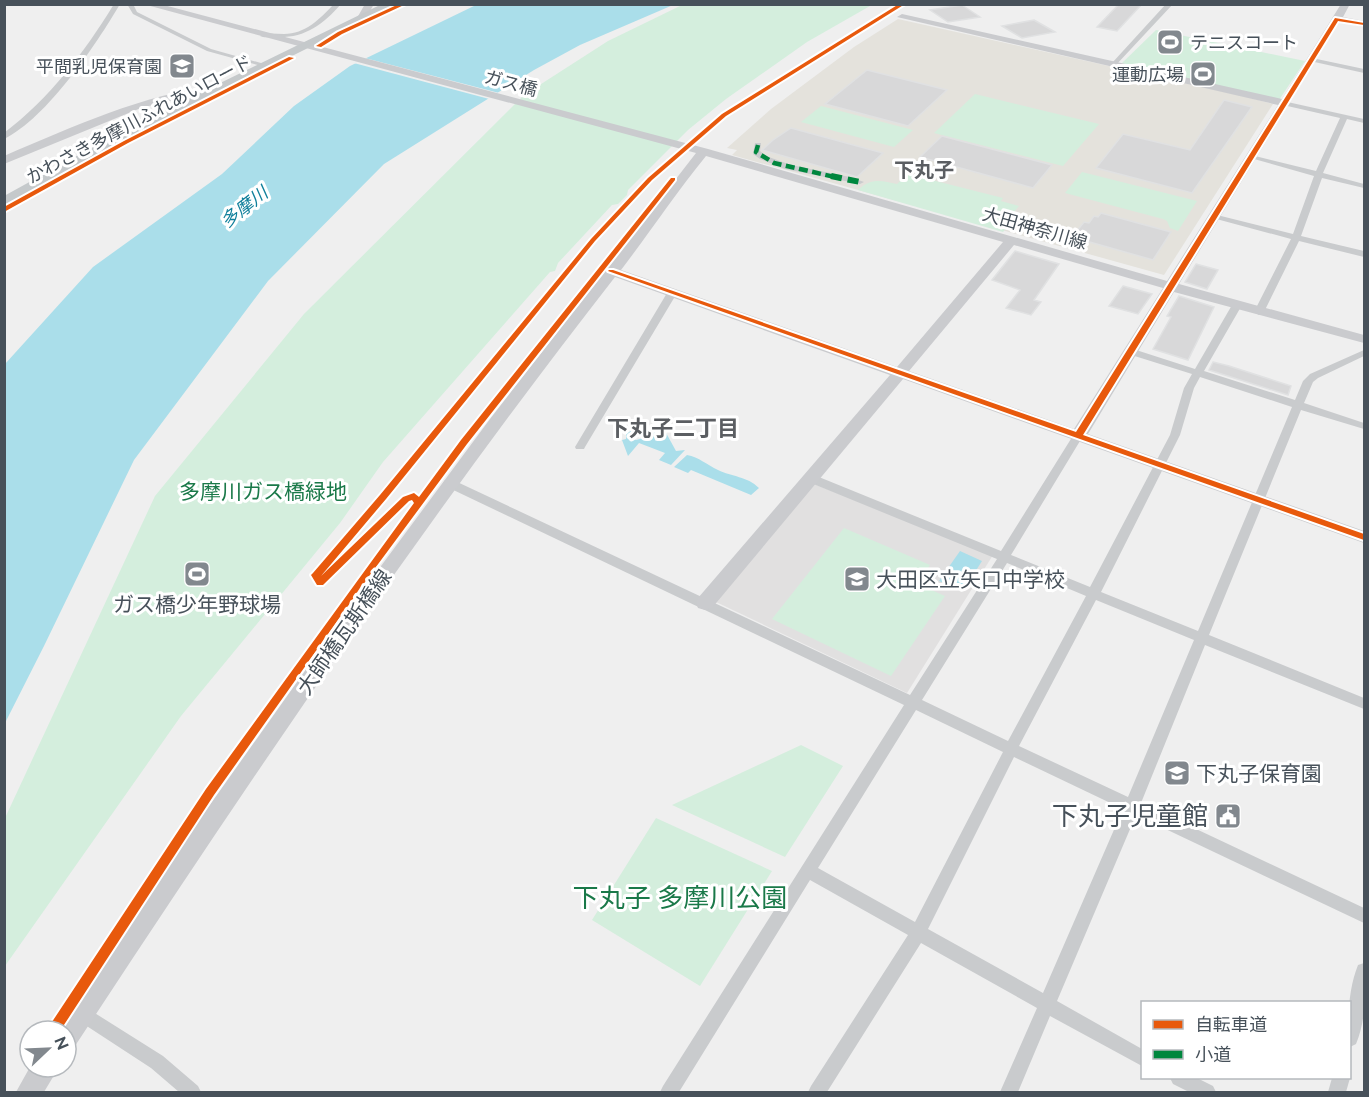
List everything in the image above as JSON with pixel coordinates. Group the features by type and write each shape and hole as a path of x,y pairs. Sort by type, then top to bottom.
{"main road":[{"path":"4,202 126,134 391,4"}],"street":[{"path":"4,137 28,119 52,94 117,4"},
{"path":"130,4 135,13 209,50 265,66"},
{"name":"ガス橋","path":"147,4 700,150"},
{"path":"263,36 273,34 286,36 315,27 338,4"},
{"path":"362,18 370,4"},
{"path":"1114,64 1170,4"},
{"path":"669,1092 1346,4"},
{"path":"902,17 1365,121"},
{"path":"1337,19 1365,24"},
{"path":"1312,60 1365,71"},
{"path":"4,161 123,112 188,92 218,87"},
{"path":"1258,312 1296,238 1319,174 1345,116"},
{"path":"758,145 756,152 758,155 778,163 821,176 840,176 860,182"},
{"name":"大田神奈川線","path":"700,150 1258,312 1365,339"},
{"name":"大師橋瓦斯橋線","path":"78,1019 326,657 449,483 611,272 700,150"},
{"path":"1251,157 1364,185"},
{"path":"1213,217 1365,254"},
{"path":"705,603 1011,240"},
{"path":"611,272 1365,537"},
{"path":"580,447 672,293"},
{"path":"817,1092 918,933 1160,465 1174,435 1189,388 1237,305"},
{"path":"1129,351 1365,426"},
{"path":"1009,1092 1132,806 1309,378 1365,353"},
{"path":"810,478 1365,705"},
{"path":"449,483 1365,916"},
{"path":"807,870 1046,1006 1141,1057"},
{"path":"1351,1034 1365,971"},
{"path":"82,1013 157,1062 192,1092"},
{"path":"29,1092 38,1079"},
{"path":"1183,1079 1207,1092"}],"shaded area":[{"path":"898,19 1273,104 1164,275 732,155 737,150 727,148 771,109 854,47"},
{"name":"大田区立矢口中学校","path":"814,484 993,555 907,693 716,602"}],"green space":[{"name":"多摩川ガス橋緑地","path":"682,5 870,6 807,42 726,99 688,130 628,190 627,195 618,204 612,205 558,263 555,271 550,272 383,462 340,523 181,716 5,966 5,818 155,496 304,314 524,95 608,41"},
{"path":"1156,30 1305,61 1279,100 1122,63"},
{"path":"975,94 1099,124 1063,166 934,133"},
{"path":"821,106 913,130 894,147 801,122"},
{"path":"1082,172 1197,201 1178,231 1170,228 1167,221 1163,219 1065,193"},
{"path":"908,174 1003,198 1001,201 1019,206 1008,219 1012,221 1003,232 858,190 867,183 876,181 897,184"},
{"path":"844,528 930,565 918,584 945,596 891,676 772,619"},
{"path":"801,745 843,766 785,857 672,805"},
{"name":"下丸子 多摩川公園","path":"656,818 772,871 700,986 592,920"}],"water":[{"name":"多摩川","path":"476,5 673,5 580,45 534,70 384,164 268,281 134,460 5,723 5,364 93,267 222,174 294,106 350,66"},
{"path":"637,427 649,431 633,434 636,440 644,438 645,434 665,431 676,451 685,450 671,465 659,460 665,453 639,443 628,456 622,440 626,439 626,434"},
{"path":"687,455 723,472 750,481 759,488 751,495 691,470 688,473 674,467"},
{"path":"960,551 982,561 963,591 939,581"}],"pier":[{"path":"361,57 503,94 493,100 350,62"}],"building":[{"path":"1119,4 1142,4 1117,31 1097,27"},
{"path":"962,5 980,17 948,22 930,10"},
{"path":"1034,20 1055,32 1022,38 1002,26"},
{"path":"867,70 947,90 908,126 825,104"},
{"path":"1224,100 1252,107 1192,193 1096,168 1123,134 1190,150"},
{"path":"791,128 883,153 857,177 762,150"},
{"path":"942,136 1052,165 1033,188 920,157"},
{"path":"1101,213 1171,232 1153,260 1072,237 1084,222 1089,223 1094,216 1098,217"},
{"path":"1015,251 1059,264 1034,300 1041,302 1031,315 1006,308 1020,290 992,280"},
{"path":"1196,264 1218,270 1207,289 1185,282"},
{"path":"1123,286 1152,294 1138,314 1109,306"},
{"path":"1179,296 1214,307 1188,360 1153,349 1171,317 1167,316"},
{"path":"1213,362 1291,386 1288,395 1209,370"}],"marked path":[{"path":"758,145 756,152 774,163 860,182"}],"cycle path":[{"path":"319,46 340,33 404,4"},
{"path":"419,503 414,496 406,499 320,583 316,575 383,497 593,240 650,179 724,115 903,4"},
{"path":"1078,436 1337,19 1364,24"},
{"name":"かわさき多摩川ふれあいロード","path":"4,210 126,142 291,58"},
{"path":"60,1019 210,792 367,573 464,442 673,179"},
{"path":"611,271 1364,537"}],"place":[{"name":"テニスコート","path":"1170,42"},
{"name":"平間乳児保育園","path":"182,66"},
{"name":"運動広場","path":"1203,74"},
{"name":"ガス橋少年野球場","path":"197,574"},
{"name":"大田区立矢口中学校","path":"857,579"},
{"name":"下丸子保育園","path":"1177,773"},
{"name":"下丸子児童館","path":"1228,816"}],"district":[{"name":"下丸子","path":"924,170"},
{"name":"下丸子二丁目","path":"673,428"}]}
